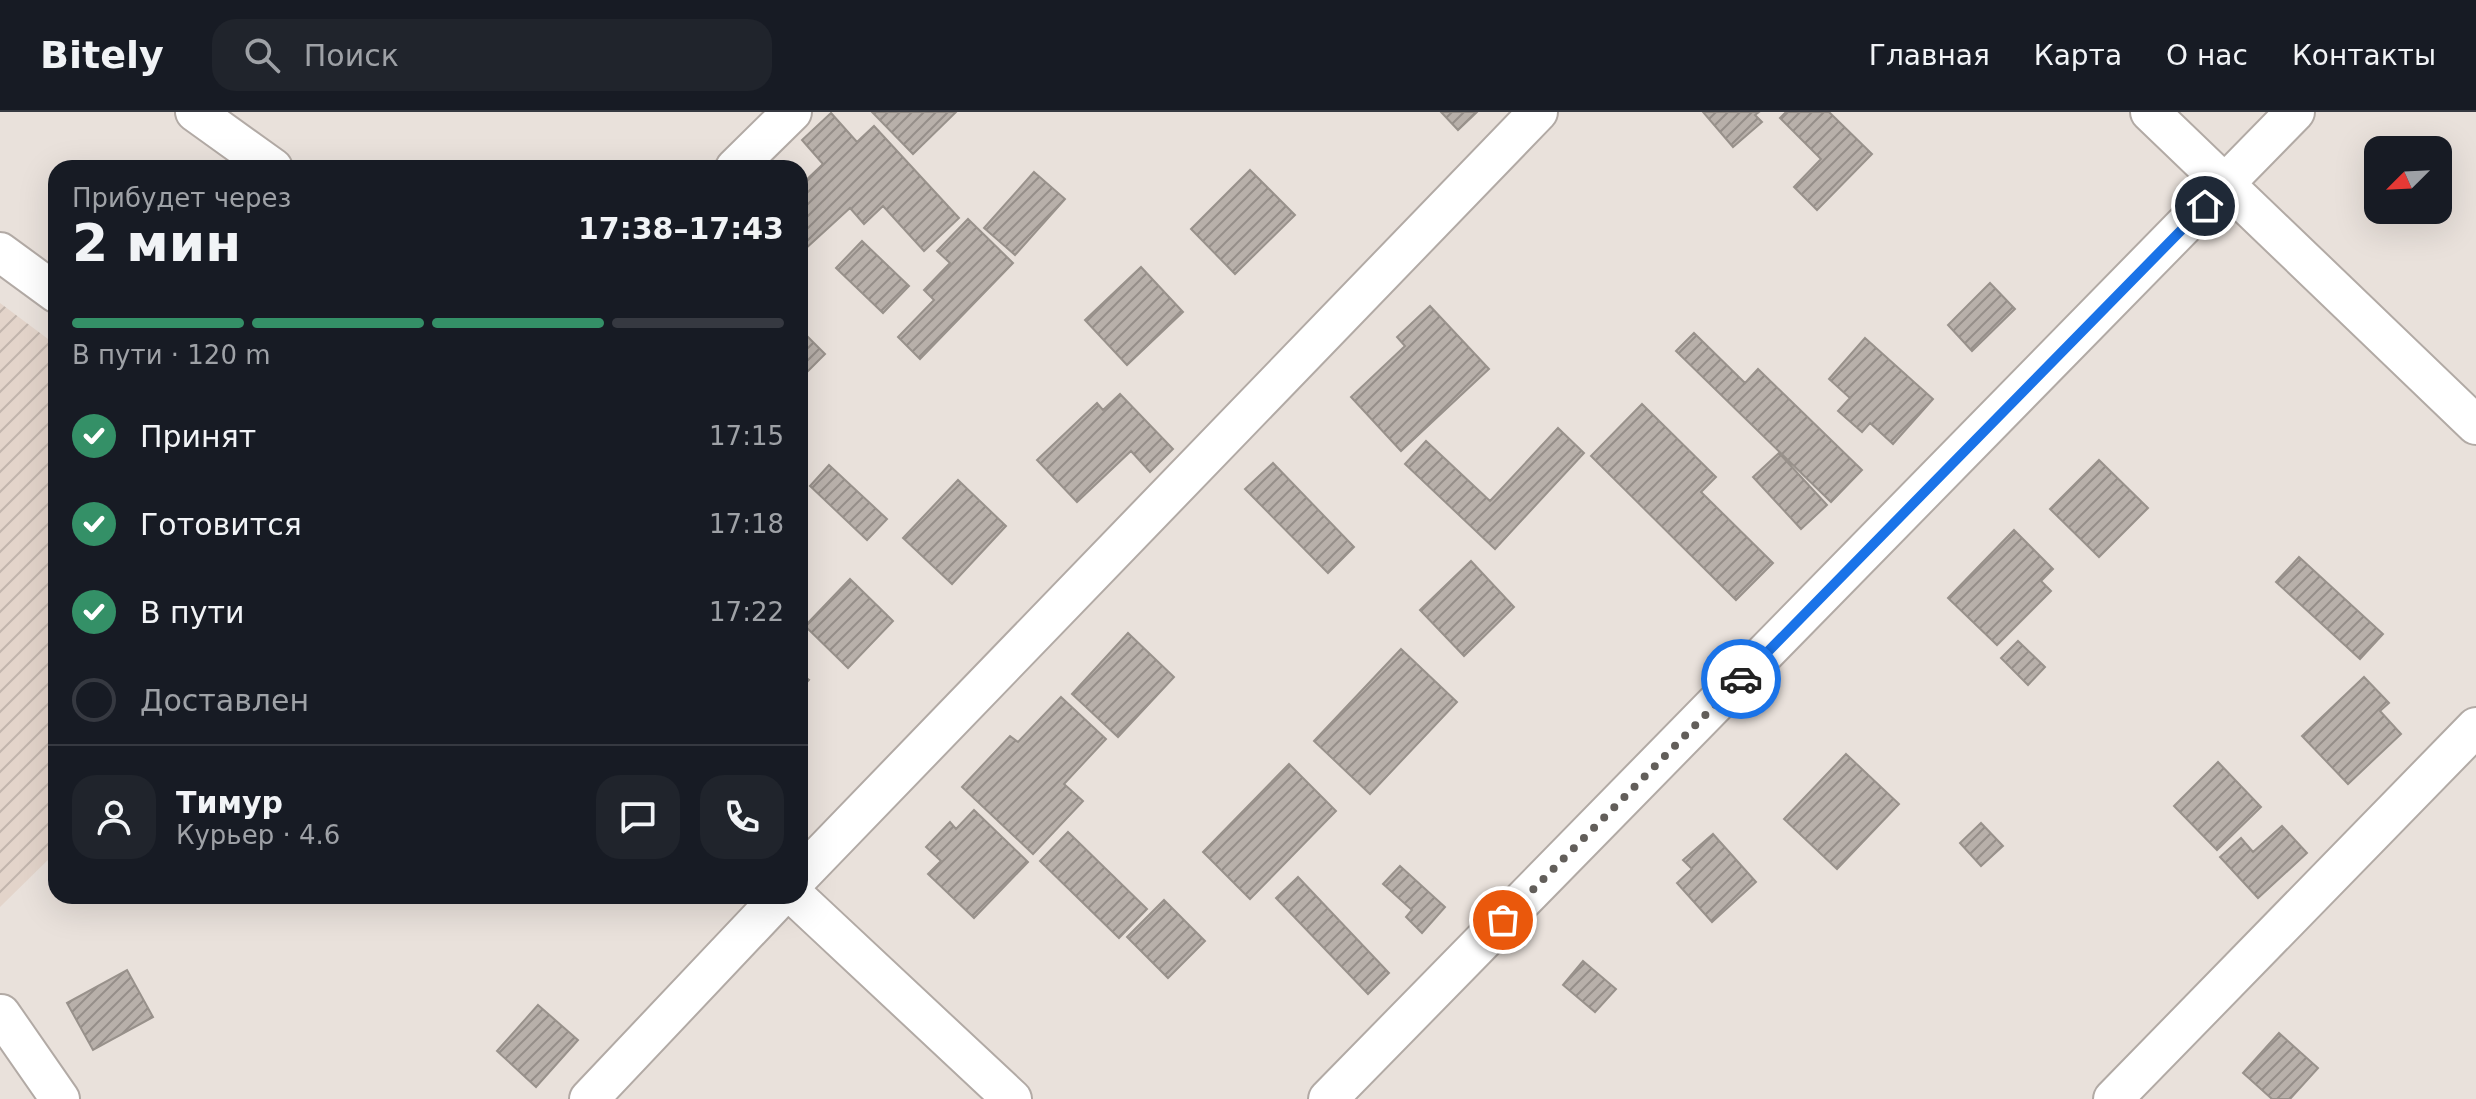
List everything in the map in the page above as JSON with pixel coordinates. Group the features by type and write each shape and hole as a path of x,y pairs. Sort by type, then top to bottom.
{"street":[{"path":"195,112 262,160"},
{"path":"743,160 792,112"},
{"path":"808,868 1538,112"},
{"path":"2150,112 2476,425"},
{"path":"1328,1099 2295,112"},
{"path":"0,252 48,287"},
{"path":"2113,1099 2476,727"},
{"path":"589,1099 773,904"},
{"path":"804,904 1012,1099"},
{"path":"1,1014 60,1099"}],"shaded area":[{"path":"0,303 48,339 48,860 0,907"}],"building":[{"path":"872,112 956,112 913,154"},
{"path":"1441,112 1477,112 1458,130"},
{"path":"1703,112 1759,112 1755,115 1762,122 1733,147"},
{"path":"1786,112 1829,112 1872,154 1817,210 1794,187 1821,159 1780,118"},
{"path":"831,113 857,142 874,126 959,218 924,251 883,206 864,224 850,208 808,246 808,178 823,164 802,140"},
{"path":"1250,170 1295,215 1235,274 1191,229"},
{"path":"1034,172 1065,199 1015,255 984,228"},
{"path":"968,219 1013,263 920,359 898,337 934,300 924,290 950,263 937,251"},
{"path":"862,241 909,286 883,313 836,268"},
{"path":"1141,267 1183,312 1127,365 1085,320"},
{"path":"1990,283 2015,309 1972,351 1948,325"},
{"path":"1430,306 1489,369 1401,451 1351,397 1405,346 1397,337"},
{"path":"1694,333 1745,383 1758,369 1862,470 1831,502 1676,351"},
{"path":"808,337 825,354 808,371"},
{"path":"1865,338 1933,399 1893,444 1870,423 1862,432 1838,411 1850,398 1829,379"},
{"path":"1120,394 1173,449 1150,472 1131,451 1077,502 1037,460 1097,403 1103,410"},
{"path":"1642,404 1716,477 1701,492 1773,563 1736,600 1591,456"},
{"path":"1558,428 1584,453 1495,549 1405,464 1426,441 1490,501"},
{"path":"1779,453 1827,505 1801,529 1753,477"},
{"path":"2099,460 2148,508 2099,557 2050,509"},
{"path":"1273,463 1354,547 1328,573 1245,489"},
{"path":"829,465 887,519 867,540 810,486"},
{"path":"958,480 1006,526 952,584 903,538"},
{"path":"2014,530 2053,569 2041,581 2051,591 1997,645 1948,598"},
{"path":"2299,557 2383,634 2360,659 2276,582"},
{"path":"1471,561 1514,607 1464,656 1420,610"},
{"path":"850,579 893,621 848,668 808,629 808,623"},
{"path":"1128,633 1174,677 1118,737 1072,694"},
{"path":"2018,641 2045,667 2028,685 2001,658"},
{"path":"1401,649 1457,702 1370,794 1314,741"},
{"path":"2364,677 2389,703 2380,711 2401,734 2348,784 2302,736"},
{"path":"1061,697 1106,739 1064,784 1083,801 1033,854 962,787 1010,736 1018,742"},
{"path":"1846,754 1899,804 1837,869 1784,819"},
{"path":"2218,762 2261,807 2217,850 2174,806"},
{"path":"1289,764 1336,811 1250,899 1203,852"},
{"path":"974,810 1028,862 974,918 928,874 941,861 926,847 950,822 956,829"},
{"path":"1981,823 2003,846 1981,866 1960,843"},
{"path":"2282,826 2307,853 2258,898 2220,857 2241,838 2253,852"},
{"path":"1068,832 1147,909 1119,938 1040,861"},
{"path":"1713,834 1756,882 1712,922 1677,883 1692,869 1683,860"},
{"path":"1400,866 1445,907 1422,933 1406,917 1412,910 1383,884"},
{"path":"1298,877 1389,973 1368,994 1276,898"},
{"path":"1164,900 1205,941 1168,978 1127,937"},
{"path":"1583,961 1616,989 1595,1012 1563,985"},
{"path":"127,970 153,1017 93,1050 67,1003"},
{"path":"538,1005 578,1040 536,1087 497,1051"},
{"path":"2279,1033 2318,1068 2290,1099 2272,1099 2243,1073"}],"way so far":[{"path":"1503,920 1741,679"}],"route":[{"path":"1741,679 2205,206"}]}
